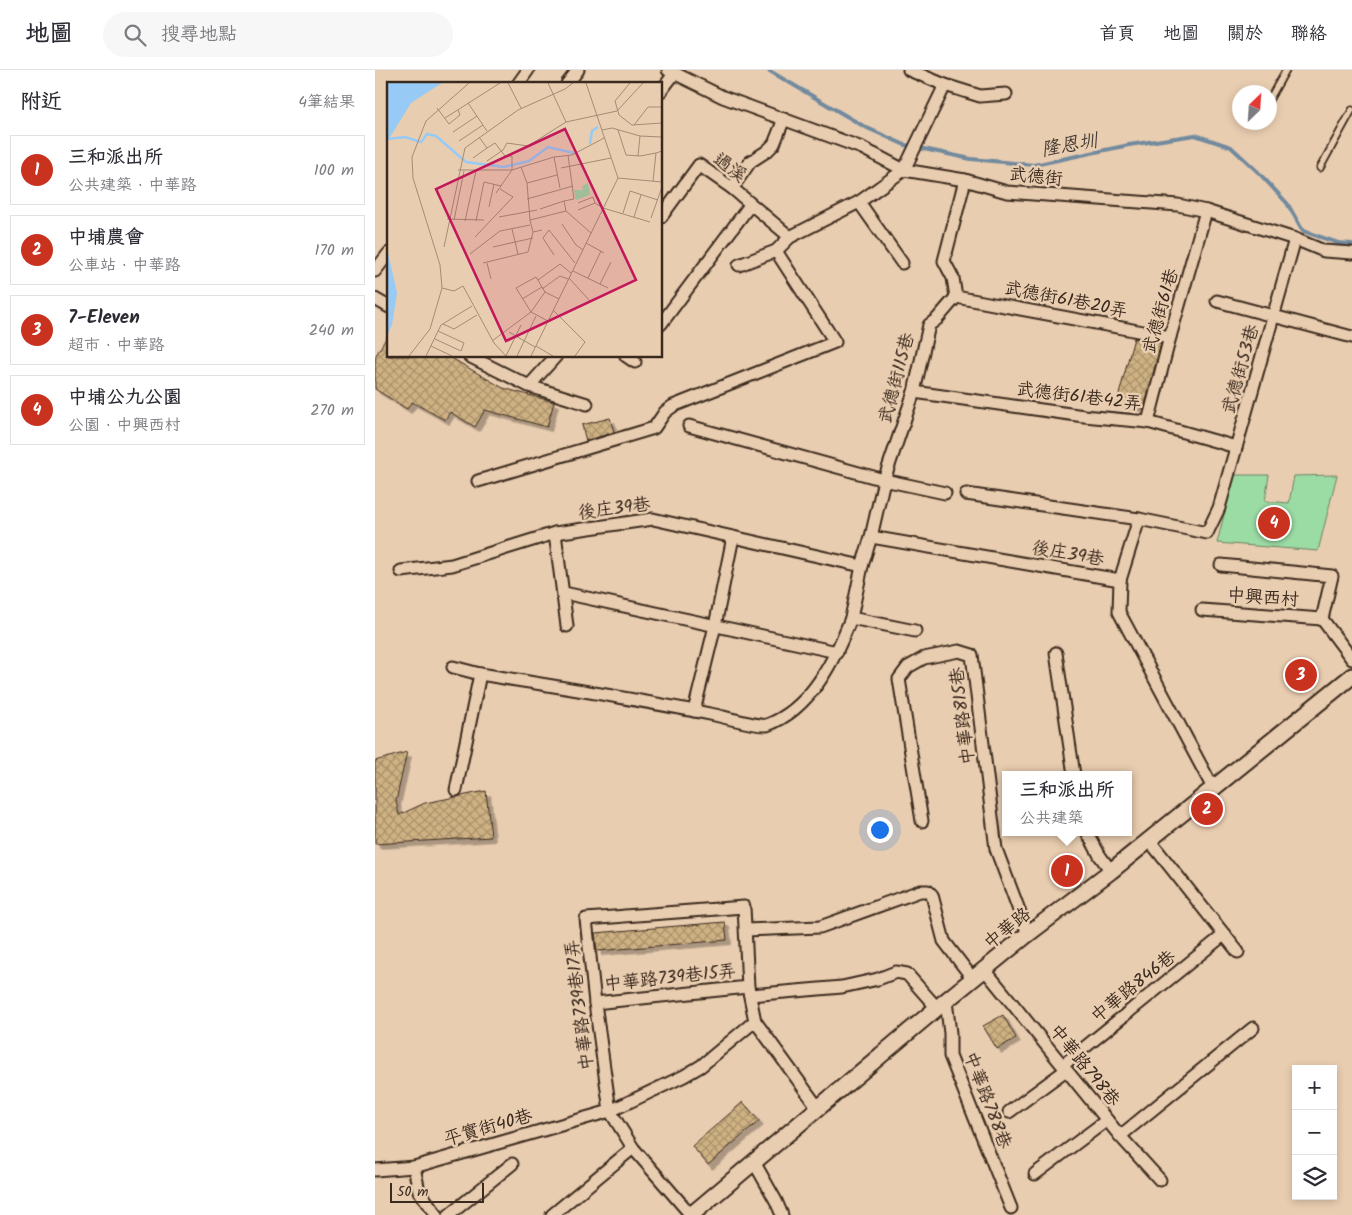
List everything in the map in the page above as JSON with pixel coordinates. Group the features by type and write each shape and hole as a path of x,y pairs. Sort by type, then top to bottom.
{"main road":[{"name":"中華路","path":"691,1215 819,1109 941,1004 1028,934 1111,871 1352,676"}],"street":[{"path":"519,82 528,70"},
{"path":"568,82 577,70"},
{"path":"909,70 945,85 980,96 1006,94"},
{"path":"663,87 671,72"},
{"name":"武德街","path":"671,72 723,97 862,148 904,170 965,180 1007,192 1178,205 1207,210 1295,239 1324,251 1352,252"},
{"path":"739,265 776,251 790,237 859,202 904,170 945,85"},
{"path":"732,188 750,162 774,144 784,119"},
{"name":"過溪","path":"663,215 699,165 732,188 790,237"},
{"path":"956,296 953,278 944,262 965,180"},
{"path":"859,202 902,262"},
{"path":"663,321 750,205"},
{"name":"武德街61巷","path":"1148,422 1170,336 1207,210"},
{"name":"武德街53巷","path":"1139,519 1207,533 1219,508 1295,239"},
{"path":"478,481 654,428 665,412 673,406 835,342 776,251"},
{"path":"375,271 387,256"},
{"name":"武德街61巷20弄","path":"956,296 1170,336"},
{"name":"武德街115巷","path":"871,537 884,480 914,392 929,325 937,319 956,296"},
{"path":"375,299 387,306"},
{"path":"1217,301 1352,337"},
{"path":"473,358 529,386 587,404"},
{"path":"529,386 554,358"},
{"name":"武德街61巷42弄","path":"914,392 1085,416 1148,422 1237,447"},
{"path":"689,426 884,480 945,493"},
{"path":"966,494 1139,519 1120,580"},
{"name":"後庄39巷","path":"401,572 452,565 555,533 653,519 862,566"},
{"path":"555,533 567,626"},
{"path":"694,711 715,626 733,536"},
{"path":"453,667 480,674 694,711 765,726 791,712 818,683 837,652 851,618 862,566 871,537"},
{"name":"後庄39巷","path":"871,537 1120,580 1119,612 1213,788"},
{"name":"中興西村","path":"1221,565 1332,576 1322,619"},
{"path":"563,593 837,652"},
{"name":"中興西村","path":"1201,610 1322,619 1352,658"},
{"path":"851,618 915,631"},
{"name":"中華路815巷","path":"921,821 899,680 908,667 924,658 959,650 972,655 996,849 1028,934"},
{"path":"1056,653 1073,771"},
{"path":"456,790 480,674"},
{"path":"1089,836 1111,871"},
{"path":"1149,840 1238,952"},
{"name":"中華路798巷","path":"746,930 821,927 920,891 929,892 932,895 944,941 979,975 1065,1068 1120,1136 1160,1180"},
{"name":"中華路739巷17弄","path":"691,1215 633,1148 609,1111 586,919 744,907 746,930"},
{"path":"746,930 749,991 755,1021 819,1109"},
{"name":"中華路846巷","path":"1009,1112 1065,1068 1225,934"},
{"name":"中華路739巷15弄","path":"595,1003 749,991 842,987 878,979 896,972 907,974 941,1004"},
{"name":"中華路788巷","path":"941,1004 951,1033 950,1056 1011,1208"},
{"name":"平實街40巷","path":"375,1170 414,1166 609,1111 684,1076 701,1066 755,1021"},
{"path":"1120,1136 1253,1028"},
{"path":"1035,1174 1107,1120"},
{"path":"552,1215 633,1148"},
{"path":"754,1162 782,1215"},
{"path":"449,1215 512,1164"},
{"path":"414,1166 419,1191 437,1215"}],"lane":[{"path":"1277,86 1286,70"},
{"path":"1319,168 1352,110"}],"green space":[{"path":"1234,475 1269,475 1265,501 1289,503 1294,476 1337,475 1318,551 1217,543"}],"building":[{"path":"387,336 387,358 451,358 503,388 554,402 547,427 485,410 475,427 450,412 445,420 412,402 407,409 375,389 375,357"},
{"path":"1134,338 1161,343 1144,409 1117,402"},
{"path":"610,418 614,432 586,441 582,425"},
{"path":"407,752 396,801 399,815 425,803 486,791 491,837 375,844 375,761"},
{"path":"725,922 727,940 597,951 595,933"},
{"path":"1003,1015 1016,1038 997,1049 983,1026"},
{"path":"743,1102 759,1121 708,1165 692,1146"}],"waterway":[{"name":"隆恩圳","path":"768,70 865,127 905,145 971,159 1034,165 1129,145 1195,135 1231,147 1287,203 1303,231 1338,243 1352,244"}],"place":[{"name":"中埔公九公園","path":"1274,523"},
{"name":"7-Eleven","path":"1301,675"},
{"name":"中埔農會","path":"1207,809"},
{"name":"三和派出所","path":"1067,871"}]}
